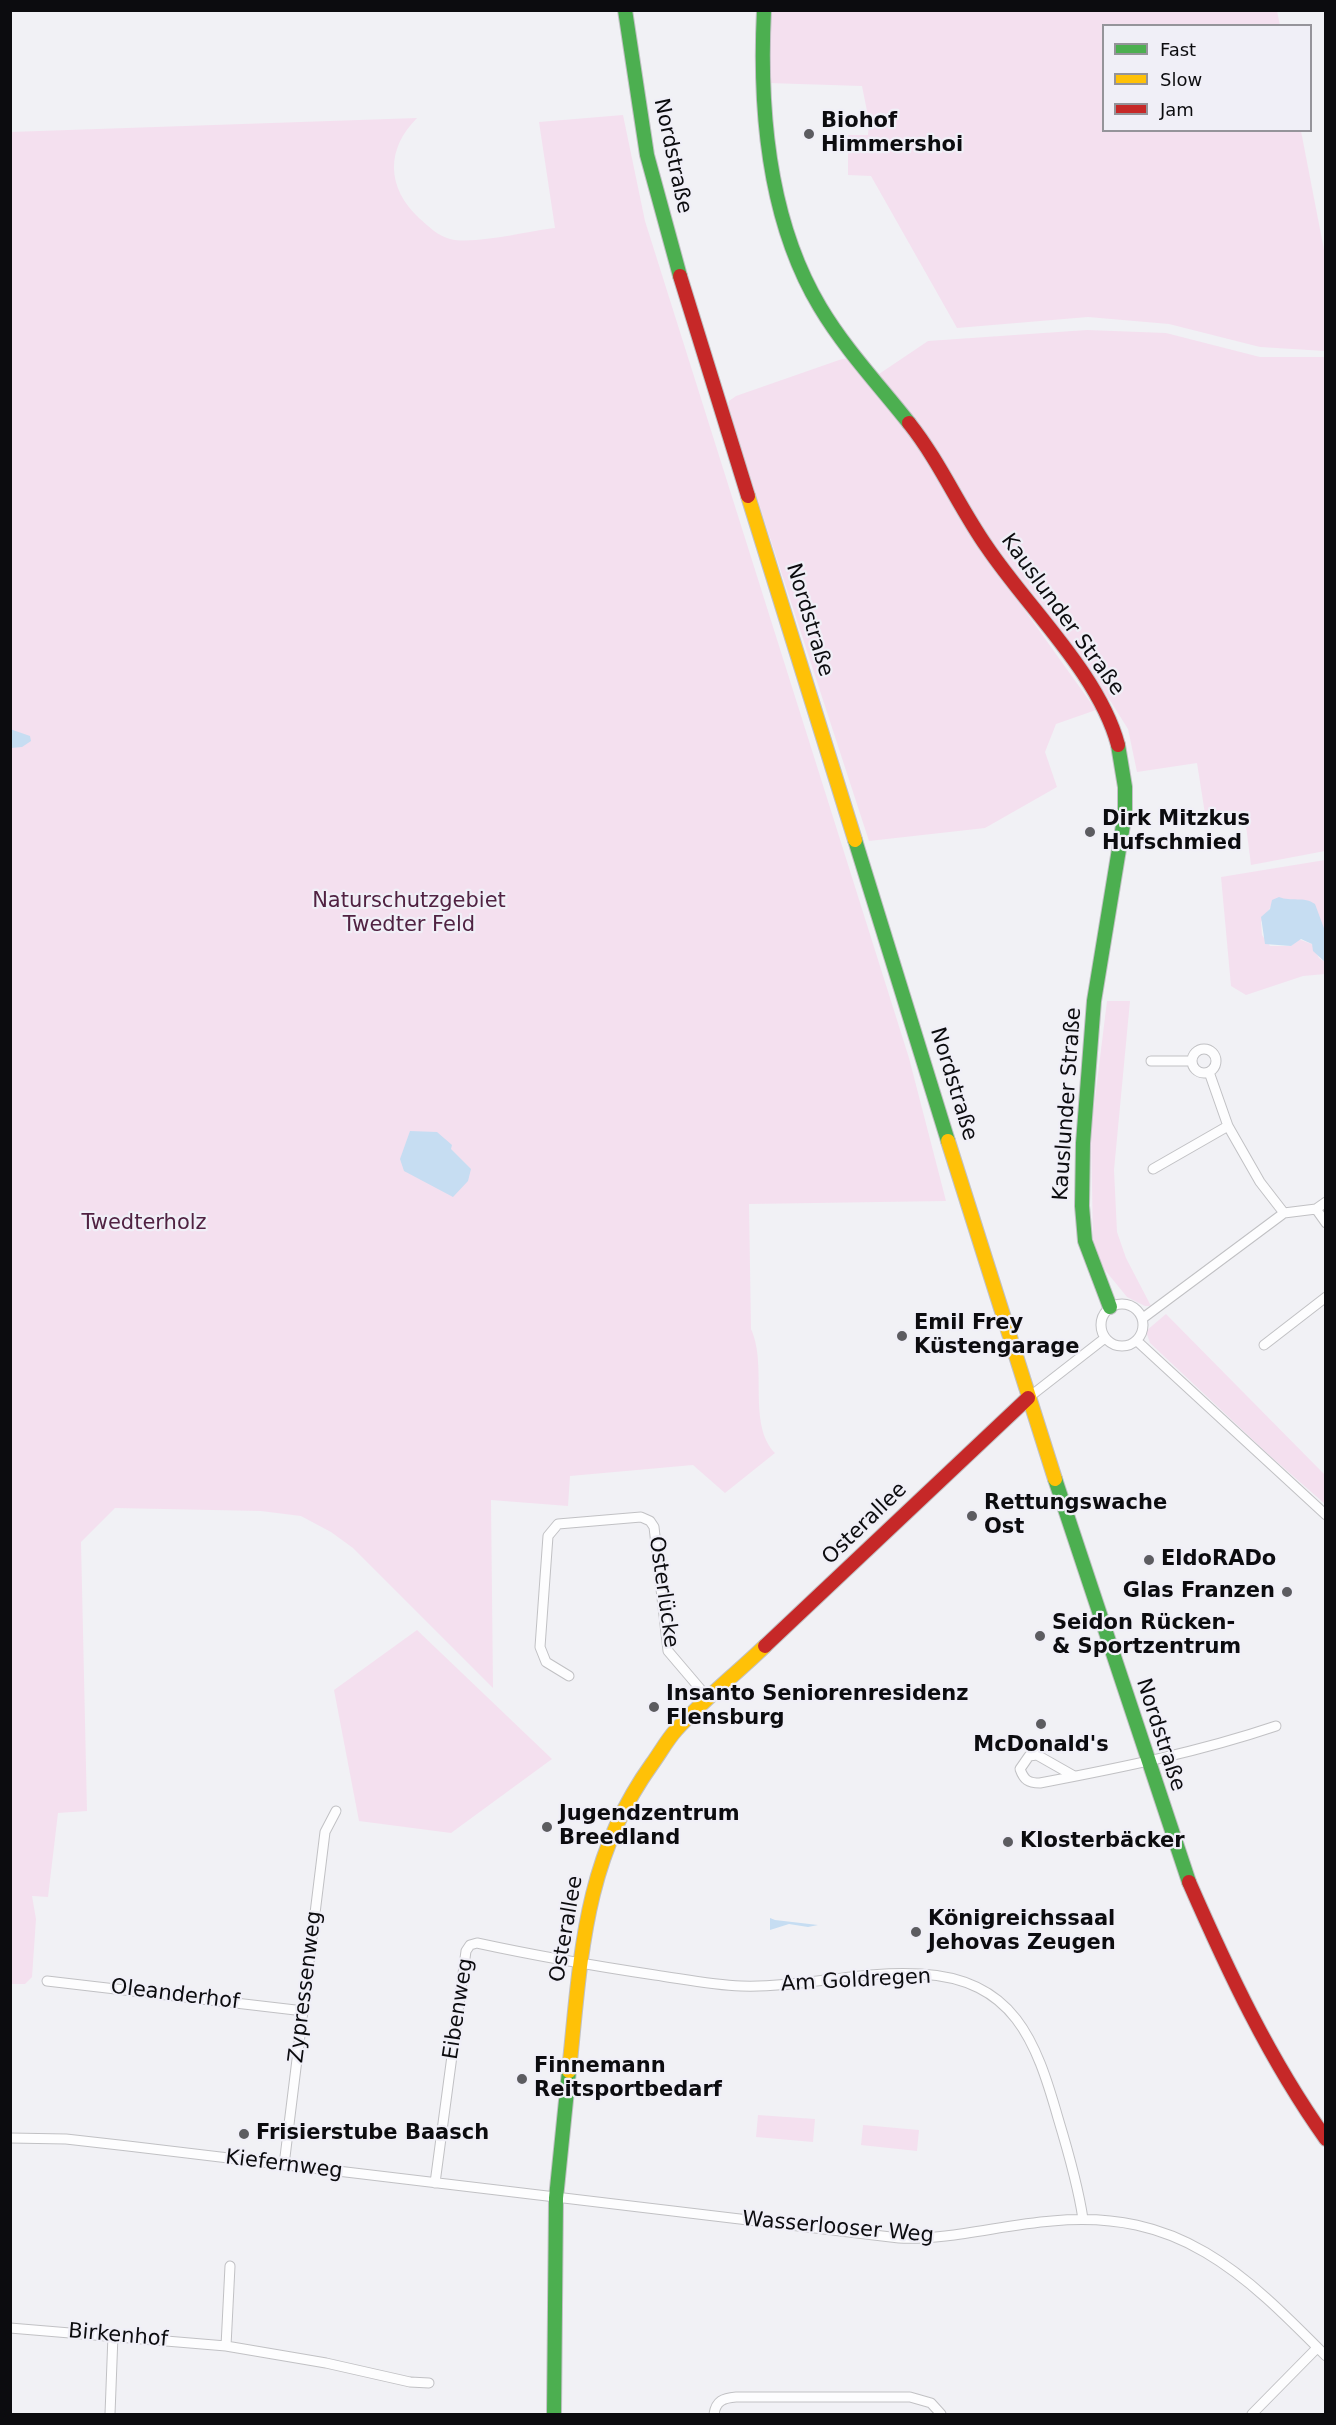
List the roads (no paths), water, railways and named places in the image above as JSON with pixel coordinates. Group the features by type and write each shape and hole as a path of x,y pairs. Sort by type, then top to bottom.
{"street":[{"name":"Nordstraße","path":"626,10 647,155 668,236 1028,1398 1146,1761 1185,1873 1210,1935 1261,2036 1326,2139"},
{"name":"Kauslunder Straße","path":"764,10 762,68 764,116 783,210 806,282 833,327 929,448 976,532 1014,586 1095,692 1110,720 1124,764 1123,826 1102,948 1087,1078 1083,1149 1082,1218 1086,1241 1110,1307"},
{"path":"1192,1061 1200,1049 1212,1051 1217,1063 1209,1072"},
{"path":"1151,1061 1192,1061"},
{"path":"1192,1061 1198,1071 1209,1072"},
{"path":"1209,1072 1228,1126 1260,1182 1284,1213"},
{"path":"1153,1169 1228,1126"},
{"path":"1143,1318 1284,1213 1316,1209 1326,1202"},
{"path":"1316,1209 1326,1223"},
{"path":"1264,1345 1326,1298"},
{"path":"1123,1303 1130,1305 1143,1318 1143,1330 1137,1341 1124,1346 1117,1345 1106,1338 1101,1324 1110,1307 1123,1303"},
{"name":"Osterallee","path":"554,2415 556,2198 580,1965 592,1890 615,1824 630,1794 652,1760 675,1731 708,1698 1028,1398 1106,1338"},
{"path":"1137,1341 1326,1515"},
{"name":"Osterlücke","path":"569,1676 546,1662 540,1647 548,1536 558,1524 641,1517 650,1521 654,1527 668,1651 708,1698"},
{"path":"1074,1776 1037,1755 1029,1756 1020,1769 1024,1779 1030,1783 1074,1776 1146,1761 1276,1726"},
{"name":"Zypressenweg","path":"284,2165 325,1832 336,1811"},
{"name":"Eibenweg","path":"435,2183 466,1951 470,1945 477,1943 580,1965"},
{"name":"Am Goldregen","path":"580,1965 740,1986 921,1974 959,1980 978,1987 1005,2006 1020,2023 1036,2050 1065,2142 1083,2219"},
{"name":"Oleanderhof","path":"47,1981 304,2011"},
{"name":"Kiefernweg","path":"10,2138 66,2139 556,2198"},
{"name":"Wasserlooser Weg","path":"556,2198 899,2238 958,2236 1050,2221 1083,2219 1152,2229 1210,2253 1262,2293 1326,2356"},
{"path":"226,2346 230,2266"},
{"name":"Birkenhof","path":"10,2328 226,2346 326,2363 410,2382 429,2383"},
{"path":"110,2415 112,2335"},
{"path":"1252,2415 1317,2348"},
{"path":"714,2415 715,2408 724,2398 910,2397 931,2403 941,2415"}],"water":[{"path":"10,729 30,736 31,741 22,747 11,748"},
{"path":"1279,897 1306,900 1315,904 1325,931 1325,962 1313,951 1312,944 1301,939 1291,946 1265,944 1261,917 1270,909 1272,900"},
{"path":"410,1131 437,1132 452,1145 451,1149 471,1169 468,1181 453,1197 404,1171 400,1159"},
{"path":"770,1918 818,1925 808,1927 789,1924 770,1930"}],"place":[{"name":"Biohof Himmershoi","path":"809,134"},
{"name":"Dirk Mitzkus Hufschmied","path":"1090,832"},
{"name":"Emil Frey Küstengarage","path":"902,1336"},
{"name":"Rettungswache Ost","path":"972,1516"},
{"name":"EldoRADo","path":"1149,1560"},
{"name":"Glas Franzen","path":"1287,1592"},
{"name":"Seidon Rücken- & Sportzentrum","path":"1040,1636"},
{"name":"Insanto Seniorenresidenz Flensburg","path":"654,1707"},
{"name":"McDonald's","path":"1041,1724"},
{"name":"Jugendzentrum Breedland","path":"547,1827"},
{"name":"Klosterbäcker","path":"1008,1842"},
{"name":"Königreichssaal Jehovas Zeugen","path":"916,1932"},
{"name":"Finnemann Reitsportbedarf","path":"522,2079"},
{"name":"Frisierstube Baasch","path":"244,2134"}],"park label":[{"name":"Naturschutzgebiet Twedter Feld","path":"409,914"},
{"name":"Twedterholz","path":"144,1224"}]}
